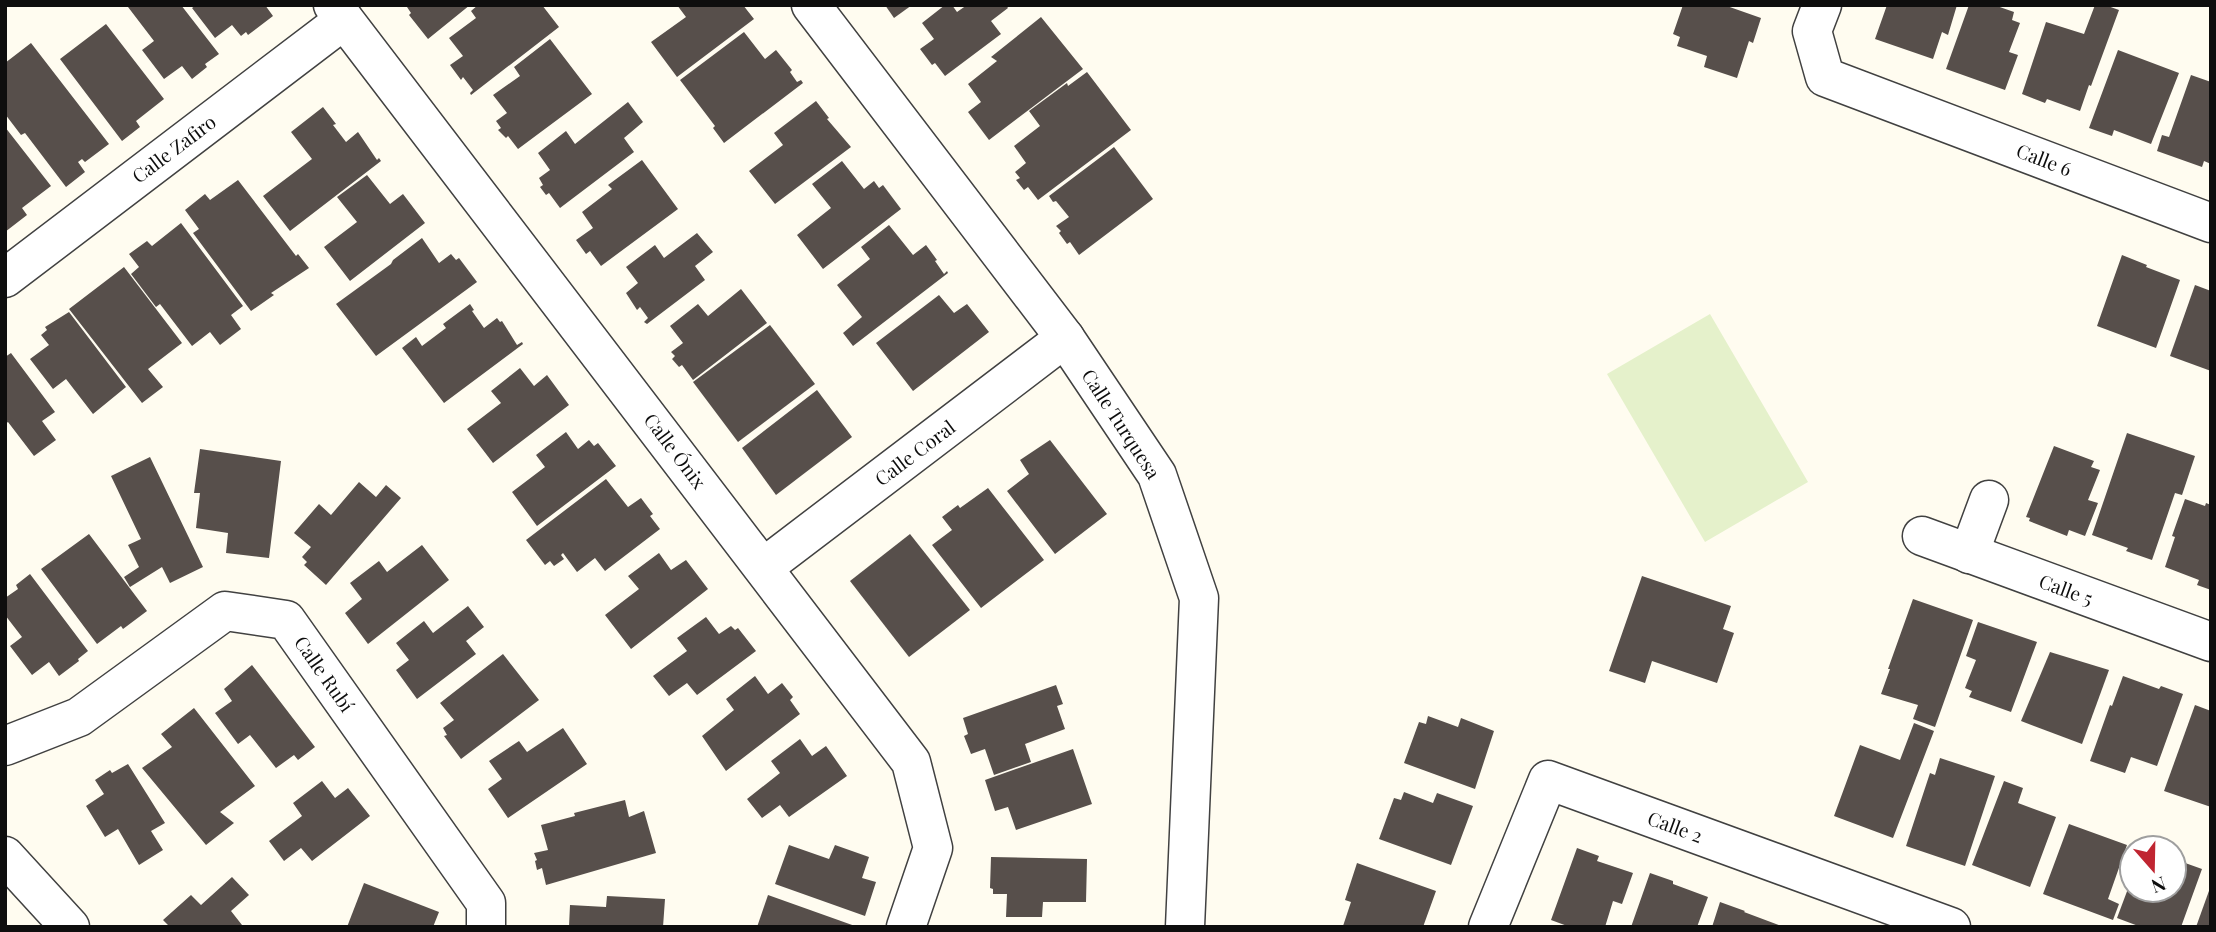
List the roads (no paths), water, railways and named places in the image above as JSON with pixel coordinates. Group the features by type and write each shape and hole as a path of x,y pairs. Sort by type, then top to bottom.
{"street":[{"name":"Calle Turquesa","path":"811,5 1065,338 1157,475 1199,598 1185,927"},
{"name":"Calle 6","path":"1822,5 1812,31 1825,77 2211,223"},
{"name":"Calle Zafiro","path":"5,278 338,12"},
{"name":"Calle Ónix","path":"338,12 911,762 933,848 906,927"},
{"name":"Calle Coral","path":"764,568 1065,338"},
{"path":"1969,554 1989,500"},
{"name":"Calle 5","path":"1922,537 2211,642"},
{"name":"Calle Rubí","path":"5,747 79,718 225,611 286,620 486,903 486,927"},
{"name":"Calle 2","path":"1488,927 1548,780 1951,927"},
{"path":"5,856 70,927"}]}
